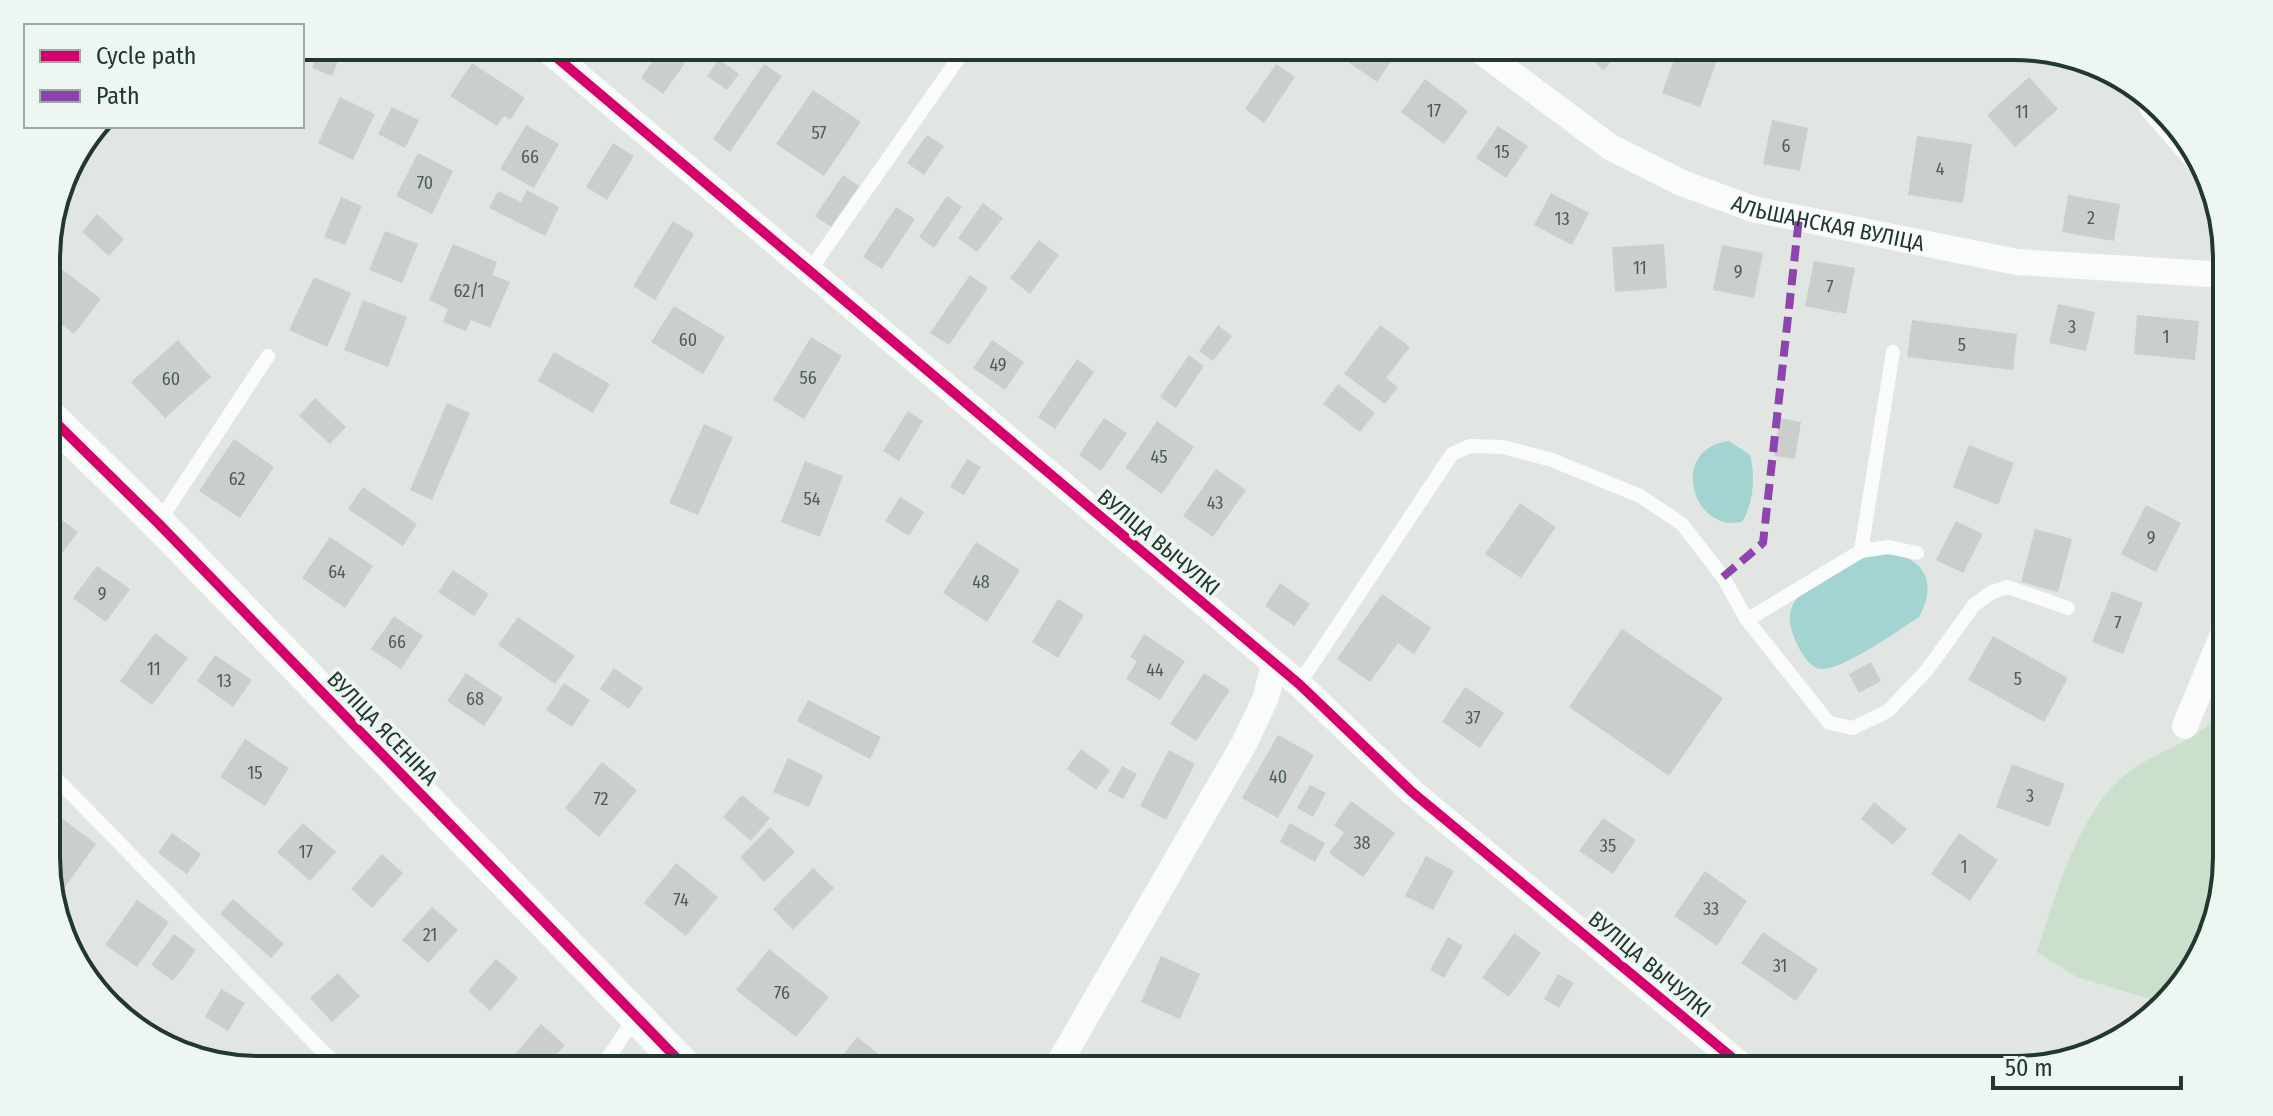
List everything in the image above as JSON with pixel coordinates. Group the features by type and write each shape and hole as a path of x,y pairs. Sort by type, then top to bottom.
{"street":[{"name":"ВУЛІЦА ВЫЧУЛКІ","path":"559,60 808,273 1299,684 1412,792 1730,1056"},
{"name":"АЛЬШАНСКАЯ ВУЛІЦА","path":"1493,60 1610,147 1682,183 1753,209 2017,262 2213,274"},
{"name":"ВУЛІЦА ЯСЕНІНА","path":"60,427 158,523 674,1056"},
{"path":"2185,726 2213,658"},
{"path":"1063,1056 1245,742 1266,697 1274,665"}],"lane":[{"path":"808,273 957,60"},
{"path":"1861,551 1893,352"},
{"path":"158,523 268,356"},
{"path":"1299,684 1452,454 1470,446 1503,447 1552,460 1640,496 1682,524 1723,577 1747,620 1829,723 1853,728 1888,711 1927,670 1974,605 1992,592 2008,587 2068,608"},
{"path":"1747,620 1861,551 1888,547 1917,553"},
{"path":"60,782 327,1056"},
{"path":"609,1056 635,1018"}],"green space":[{"path":"2213,721 2211,883 2198,933 2164,988 2152,1000 2077,977 2037,952 2073,850 2100,802 2117,782 2136,767"}],"water":[{"path":"1729,441 1750,455 1752,463 1751,499 1742,522 1724,522 1710,515 1700,503 1694,488 1693,473 1699,458 1710,447"},
{"path":"1880,552 1906,558 1923,571 1928,591 1919,617 1842,663 1821,669 1814,666 1803,655 1793,633 1790,623 1792,607 1806,590 1818,582 1845,566"}],"building":[{"path":"315,60 338,60 332,76 312,68"},
{"path":"653,60 681,60 685,63 663,94 641,78"},
{"path":"718,60 739,74 727,90 707,76"},
{"path":"1345,60 1392,60 1377,82"},
{"path":"1592,60 1612,60 1604,70"},
{"path":"1674,60 1717,60 1700,107 1662,93"},
{"path":"472,63 525,98 510,120 504,116 497,126 450,96"},
{"path":"764,64 782,76 730,152 713,139"},
{"path":"1276,64 1295,77 1264,123 1245,109"},
{"path":"2029,77 2058,109 2015,147 1987,115"},
{"path":"1425,79 1468,111 1444,144 1401,112"},
{"path":"813,90 861,122 824,176 776,144"},
{"path":"340,97 375,114 353,160 318,143"},
{"path":"392,107 419,120 405,148 378,134"},
{"path":"1772,120 1808,128 1800,171 1763,164"},
{"path":"526,125 559,144 534,188 500,169"},
{"path":"1498,126 1528,146 1506,178 1476,158"},
{"path":"927,135 944,146 924,175 907,163"},
{"path":"1917,136 1972,144 1963,203 1908,195"},
{"path":"613,143 634,156 607,200 586,187"},
{"path":"418,153 453,171 432,214 396,196"},
{"path":"843,175 859,186 831,227 815,216"},
{"path":"527,190 559,207 545,236 489,208 498,191 521,202"},
{"path":"1551,193 1589,213 1572,245 1534,225"},
{"path":"2068,195 2120,204 2114,241 2062,232"},
{"path":"947,196 962,207 934,248 919,237"},
{"path":"341,197 362,206 345,245 324,237"},
{"path":"983,203 1003,218 977,252 958,238"},
{"path":"896,207 915,219 882,269 863,257"},
{"path":"97,214 124,239 109,256 82,232"},
{"path":"673,221 694,234 655,300 633,286"},
{"path":"385,231 418,244 402,283 369,270"},
{"path":"1039,240 1059,255 1030,294 1010,278"},
{"path":"453,244 497,262 492,275 510,282 490,328 471,320 466,331 443,322 448,309 429,300"},
{"path":"1664,244 1667,288 1615,292 1612,247"},
{"path":"1722,245 1763,253 1754,298 1713,290"},
{"path":"1814,261 1855,268 1846,314 1805,306"},
{"path":"63,270 101,299 74,334 60,323 60,274"},
{"path":"970,275 988,288 949,345 930,333"},
{"path":"314,277 351,293 327,347 289,330"},
{"path":"363,300 407,317 388,367 344,350"},
{"path":"2058,304 2095,312 2086,351 2049,343"},
{"path":"674,306 725,337 703,374 651,342"},
{"path":"2137,315 2199,321 2195,360 2134,354"},
{"path":"1912,320 2017,334 2013,370 1907,357"},
{"path":"1218,325 1232,336 1213,361 1199,351"},
{"path":"1380,325 1410,347 1386,378 1398,387 1385,404 1344,374"},
{"path":"811,337 842,356 804,419 773,400"},
{"path":"178,340 211,377 165,418 131,382"},
{"path":"992,340 1024,362 1005,390 973,368"},
{"path":"554,352 610,384 593,413 538,381"},
{"path":"1189,355 1204,366 1176,408 1160,397"},
{"path":"1077,359 1094,372 1055,429 1038,417"},
{"path":"1338,384 1375,413 1360,432 1323,404"},
{"path":"315,398 346,427 330,444 299,416"},
{"path":"447,403 470,413 432,500 410,490"},
{"path":"908,411 923,421 899,461 883,451"},
{"path":"1104,418 1127,433 1101,471 1079,455"},
{"path":"1780,418 1801,422 1795,459 1774,456"},
{"path":"1157,421 1194,447 1162,494 1125,468"},
{"path":"704,424 733,437 698,515 669,503"},
{"path":"234,439 274,467 240,518 199,491"},
{"path":"1969,445 2014,463 1998,505 1953,487"},
{"path":"967,459 981,467 964,495 950,487"},
{"path":"805,461 843,476 820,537 781,522"},
{"path":"1216,469 1246,490 1213,537 1183,516"},
{"path":"363,487 417,524 403,546 348,509"},
{"path":"900,497 924,512 909,536 885,521"},
{"path":"1520,503 1556,527 1521,578 1485,554"},
{"path":"2146,505 2181,523 2156,572 2121,554"},
{"path":"60,519 78,532 60,556"},
{"path":"1956,521 1983,534 1963,573 1936,560"},
{"path":"2035,529 2072,539 2058,592 2021,582"},
{"path":"330,537 373,566 345,608 302,578"},
{"path":"976,542 1020,570 987,622 943,593"},
{"path":"97,566 130,589 106,622 73,598"},
{"path":"453,570 489,594 474,616 438,592"},
{"path":"1280,583 1310,604 1294,626 1265,606"},
{"path":"2112,591 2143,603 2123,654 2092,642"},
{"path":"1382,594 1431,628 1414,654 1398,643 1370,682 1337,659"},
{"path":"1058,599 1084,615 1058,658 1032,642"},
{"path":"394,616 423,636 401,669 371,649"},
{"path":"518,617 575,656 555,684 498,645"},
{"path":"1622,629 1723,698 1669,776 1569,707"},
{"path":"155,633 188,658 152,705 120,681"},
{"path":"1144,634 1185,661 1160,700 1126,679 1137,661 1130,657"},
{"path":"1993,636 2068,678 2044,722 1968,680"},
{"path":"215,655 252,680 233,707 197,681"},
{"path":"1871,662 1881,681 1859,693 1849,674"},
{"path":"614,668 643,688 629,709 600,689"},
{"path":"466,673 503,698 484,726 447,701"},
{"path":"1204,673 1230,690 1196,741 1170,724"},
{"path":"564,683 590,700 572,727 546,710"},
{"path":"1465,687 1504,713 1480,748 1442,722"},
{"path":"808,700 881,737 870,759 797,721"},
{"path":"1278,735 1314,755 1278,818 1242,798"},
{"path":"245,739 289,768 265,806 220,777"},
{"path":"1081,749 1110,770 1096,790 1067,769"},
{"path":"1169,750 1195,764 1166,820 1140,806"},
{"path":"788,758 823,775 809,807 773,792"},
{"path":"602,762 637,790 599,837 565,808"},
{"path":"2012,764 2065,784 2049,827 1996,807"},
{"path":"1122,766 1137,774 1123,799 1108,791"},
{"path":"1310,785 1326,793 1313,817 1297,808"},
{"path":"742,795 770,818 751,841 723,817"},
{"path":"1351,801 1395,833 1363,877 1329,853 1344,833 1334,825"},
{"path":"1874,802 1907,829 1893,845 1861,819"},
{"path":"60,817 96,844 63,889"},
{"path":"1603,818 1636,840 1613,874 1579,851"},
{"path":"303,823 336,852 310,881 277,852"},
{"path":"1290,823 1325,843 1315,862 1280,842"},
{"path":"770,827 795,852 764,882 740,857"},
{"path":"172,833 201,854 187,874 158,853"},
{"path":"1959,833 1998,860 1970,901 1931,874"},
{"path":"382,854 403,873 372,908 351,889"},
{"path":"1426,856 1454,871 1433,910 1405,896"},
{"path":"676,863 718,897 686,936 644,903"},
{"path":"813,868 834,888 793,930 773,909"},
{"path":"1705,871 1747,901 1717,946 1674,916"},
{"path":"233,899 284,944 271,958 220,914"},
{"path":"137,900 169,922 137,967 105,945"},
{"path":"432,907 458,930 428,963 402,940"},
{"path":"1763,932 1818,969 1796,1001 1741,963"},
{"path":"1514,933 1541,953 1509,997 1482,978"},
{"path":"174,934 196,950 173,981 151,965"},
{"path":"1448,937 1463,946 1444,978 1430,970"},
{"path":"769,949 829,997 796,1037 736,990"},
{"path":"1161,956 1200,974 1180,1019 1141,1002"},
{"path":"496,959 518,978 490,1011 468,991"},
{"path":"338,973 360,996 332,1022 310,998"},
{"path":"1558,974 1574,983 1559,1008 1544,999"},
{"path":"221,989 245,1003 228,1031 205,1017"},
{"path":"541,1024 565,1045 555,1056 513,1056"},
{"path":"857,1037 881,1056 842,1056"}],"marked path":[{"path":"1723,577 1763,543 1799,218"}],"cycle path":[{"path":"560,60 1299,684 1412,792 1730,1056"},
{"path":"60,427 158,523 674,1056"}]}
